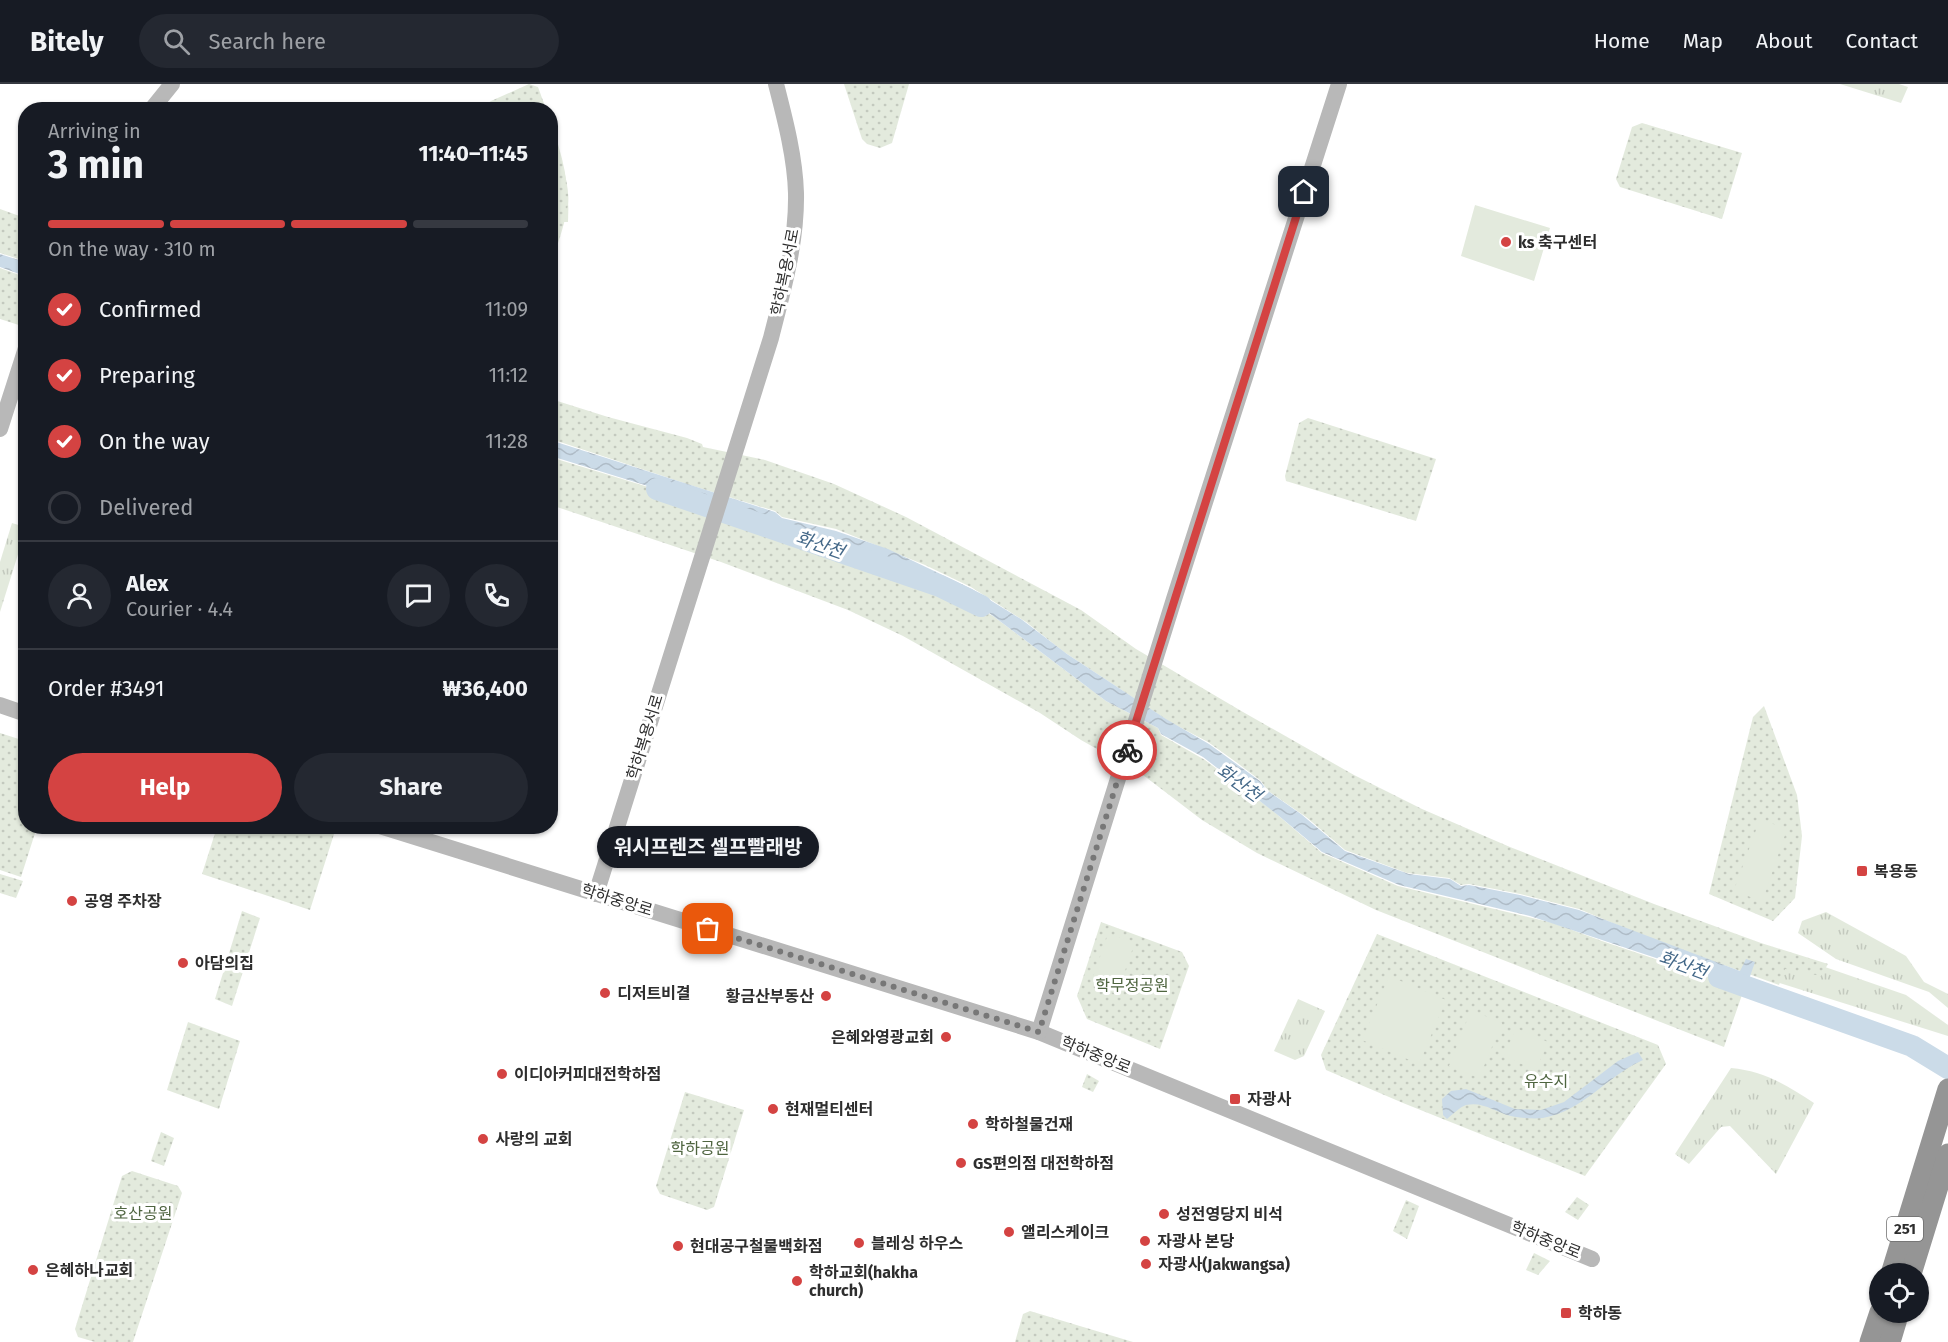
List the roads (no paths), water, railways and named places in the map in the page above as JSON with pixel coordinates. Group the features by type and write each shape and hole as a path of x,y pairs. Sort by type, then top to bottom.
{"highway":[{"name":"251","path":"1913,1263 1948,1089"},
{"name":"251","path":"1896,1263 1927,1189 1948,1154"},
{"path":"1870,1342 1876,1323"},
{"path":"1890,1342 1896,1323"}],"street":[{"path":"157,102 172,84"},
{"name":"학하복용서로","path":"596,894 771,338 788,271 796,192 776,84"},
{"path":"1039,1032 1339,84"},
{"path":"0,429 18,373"},
{"path":"0,705 18,711"},
{"name":"학하중앙로","path":"405,834 1039,1032 1592,1259"}],"water":[{"path":"0,254 18,260 18,273 0,267"},
{"path":"558,443 775,512 782,518 836,531 888,549 972,589 1021,619 1067,654 1166,719 1209,744 1260,781 1268,791 1301,814 1345,851 1409,874 1450,879 1461,886 1469,885 1520,895 1579,910 1740,971 1746,959 1755,962 1746,988 1530,916 1399,885 1322,852 1203,757 1161,734 1158,728 1106,701 989,613 939,584 738,514 558,458"},
{"path":"1638,1052 1643,1060 1583,1101 1557,1114 1543,1118 1519,1117 1472,1104 1461,1107 1447,1119 1443,1115 1442,1099 1451,1091 1466,1089 1515,1109 1541,1110 1564,1102 1618,1061"}],"waterway":[{"name":"화산천","path":"657,489 940,586 981,606"},
{"name":"화산천","path":"1719,977 1912,1046 1948,1068"}],"place":[{"name":"ks 축구센터","path":"1506,242"},
{"name":"복용동","path":"1862,871"},
{"name":"공영 주차장","path":"72,901"},
{"name":"워시프렌즈 셀프빨래방","path":"708,929"},
{"name":"아담의집","path":"183,963"},
{"name":"디저트비결","path":"605,993"},
{"name":"황금산부동산","path":"826,996"},
{"name":"은혜와영광교회","path":"946,1037"},
{"name":"이디아커피대전학하점","path":"502,1074"},
{"name":"자광사","path":"1235,1099"},
{"name":"현재멀티센터","path":"773,1109"},
{"name":"학하철물건재","path":"973,1124"},
{"name":"사랑의 교회","path":"483,1139"},
{"name":"GS편의점 대전학하점","path":"961,1163"},
{"name":"성전영당지 비석","path":"1164,1214"},
{"name":"앨리스케이크","path":"1009,1232"},
{"name":"자광사 본당","path":"1145,1241"},
{"name":"블레싱 하우스","path":"859,1243"},
{"name":"현대공구철물백화점","path":"678,1246"},
{"name":"자광사(Jakwangsa)","path":"1146,1264"},
{"name":"은혜하나교회","path":"33,1270"},
{"name":"학하교회(hakha church)","path":"797,1281"},
{"name":"학하동","path":"1566,1313"}],"park label":[{"name":"학무정공원","path":"1132,985"},
{"name":"유수지","path":"1546,1081"},
{"name":"학하공원","path":"700,1148"},
{"name":"호산공원","path":"143,1213"}]}
